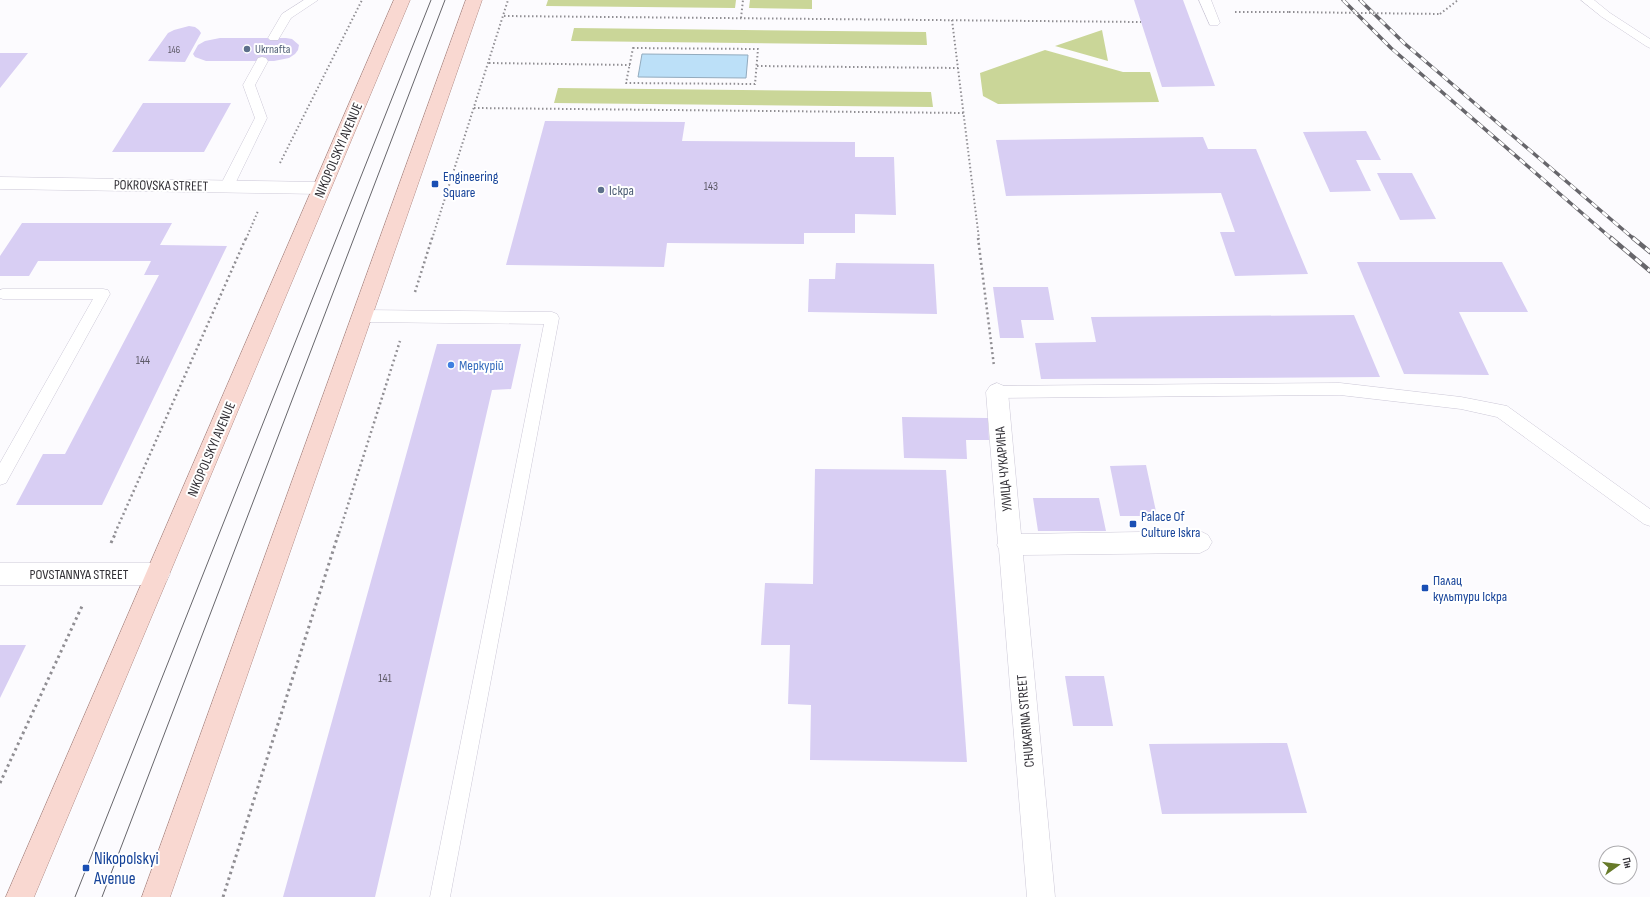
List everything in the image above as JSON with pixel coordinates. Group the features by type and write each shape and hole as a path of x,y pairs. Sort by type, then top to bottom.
{"main road":[{"name":"NIKOPOLSKYI AVENUE","path":"20,897 402,0"},
{"path":"156,897 474,0"}],"street":[{"name":"POKROVSKA STREET","path":"0,183 322,188"},
{"name":"УЛИЦА ЧУКАРИНА","path":"997,392 1009,546"},
{"path":"1009,546 1200,542"},
{"name":"CHUKARINA STREET","path":"1009,546 1041,897"},
{"name":"POVSTANNYA STREET","path":"0,574 158,574"}],"lane":[{"path":"274,38 286,16 312,0"},
{"path":"1205,0 1214,23"},
{"path":"1587,0 1606,15 1649,42"},
{"path":"227,186 261,118 249,85 262,61"},
{"path":"0,478 103,294 3,294"},
{"path":"362,316 552,318 440,897"},
{"path":"997,392 1340,388 1461,403 1488,408 1501,411 1650,519"}],"path":[{"path":"0,783 98,574 269,186 362,0"},
{"path":"222,897 508,0"},
{"path":"741,18 743,0"},
{"path":"1210,12 1440,14 1458,0"},
{"path":"504,16 1141,22"},
{"path":"952,20 997,392"},
{"path":"633,48 758,49 757,66 755,84 626,83 633,48"},
{"path":"488,63 630,65"},
{"path":"757,66 958,68"},
{"path":"474,108 964,114"}],"green space":[{"path":"548,0 736,0 735,8 546,6"},
{"path":"750,0 812,0 812,9 749,8"},
{"path":"574,28 926,32 927,45 571,41"},
{"path":"1102,30 1108,61 1055,46"},
{"path":"1045,50 1123,72 1150,72 1159,102 998,104 983,96 980,73"},
{"path":"558,88 931,92 933,107 554,103"}],"water":[{"path":"642,54 748,55 746,78 638,77"}],"building":[{"path":"1134,0 1183,0 1215,86 1162,87"},
{"path":"189,26 195,27 201,33 185,62 148,61 168,33"},
{"path":"220,38 286,38 292,39 299,45 295,54 289,58 274,61 206,61 195,57 193,54 198,45 205,41"},
{"path":"0,53 28,53 0,88"},
{"path":"143,103 231,103 204,152 112,152"},
{"path":"545,121 685,122 682,141 855,142 855,157 894,157 896,215 855,214 855,233 804,233 804,244 667,243 664,267 506,265"},
{"path":"1366,131 1381,160 1356,160 1371,191 1330,192 1303,132"},
{"path":"1203,137 1208,149 1256,149 1308,274 1235,276 1220,232 1235,232 1221,193 1006,196 996,140"},
{"path":"1377,173 1412,173 1436,219 1400,220"},
{"path":"22,223 172,223 160,245 227,246 102,505 16,505 43,454 65,454 159,275 144,275 151,261 38,261 29,276 0,276 0,256"},
{"path":"1357,262 1502,262 1528,312 1459,312 1489,375 1404,374"},
{"path":"836,263 934,264 937,314 808,312 809,279 835,279"},
{"path":"993,287 1048,287 1054,320 1021,320 1024,338 1000,338"},
{"path":"1354,315 1380,377 1041,379 1035,343 1096,342 1091,317"},
{"path":"437,344 521,344 511,389 492,390 375,897 283,897"},
{"path":"902,417 988,418 989,440 966,440 967,459 904,458"},
{"path":"1146,465 1157,516 1120,516 1110,466"},
{"path":"815,469 946,470 967,762 810,760 811,705 788,704 790,645 761,645 765,583 813,584"},
{"path":"1033,498 1099,498 1106,531 1038,531"},
{"path":"0,645 26,645 0,698"},
{"path":"1065,676 1104,676 1113,726 1073,726"},
{"path":"1287,743 1307,813 1162,814 1149,744"}],"tram line":[{"path":"75,897 431,0"},
{"path":"102,897 445,0"}],"railway":[{"path":"1343,0 1391,48 1612,239"},
{"path":"1360,0 1404,43 1634,239"},
{"path":"1611,238 1650,271"},
{"path":"1633,238 1650,252"}],"place":[{"name":"Ukrnafta","path":"247,49"},
{"name":"Engineering Square","path":"435,184"},
{"name":"Іскра","path":"601,190"},
{"name":"Меркурій","path":"451,365"},
{"name":"Palace Of Culture Iskra","path":"1133,524"},
{"name":"Палац культури Іскра","path":"1425,588"},
{"name":"Nikopolskyi Avenue","path":"86,868"}]}
